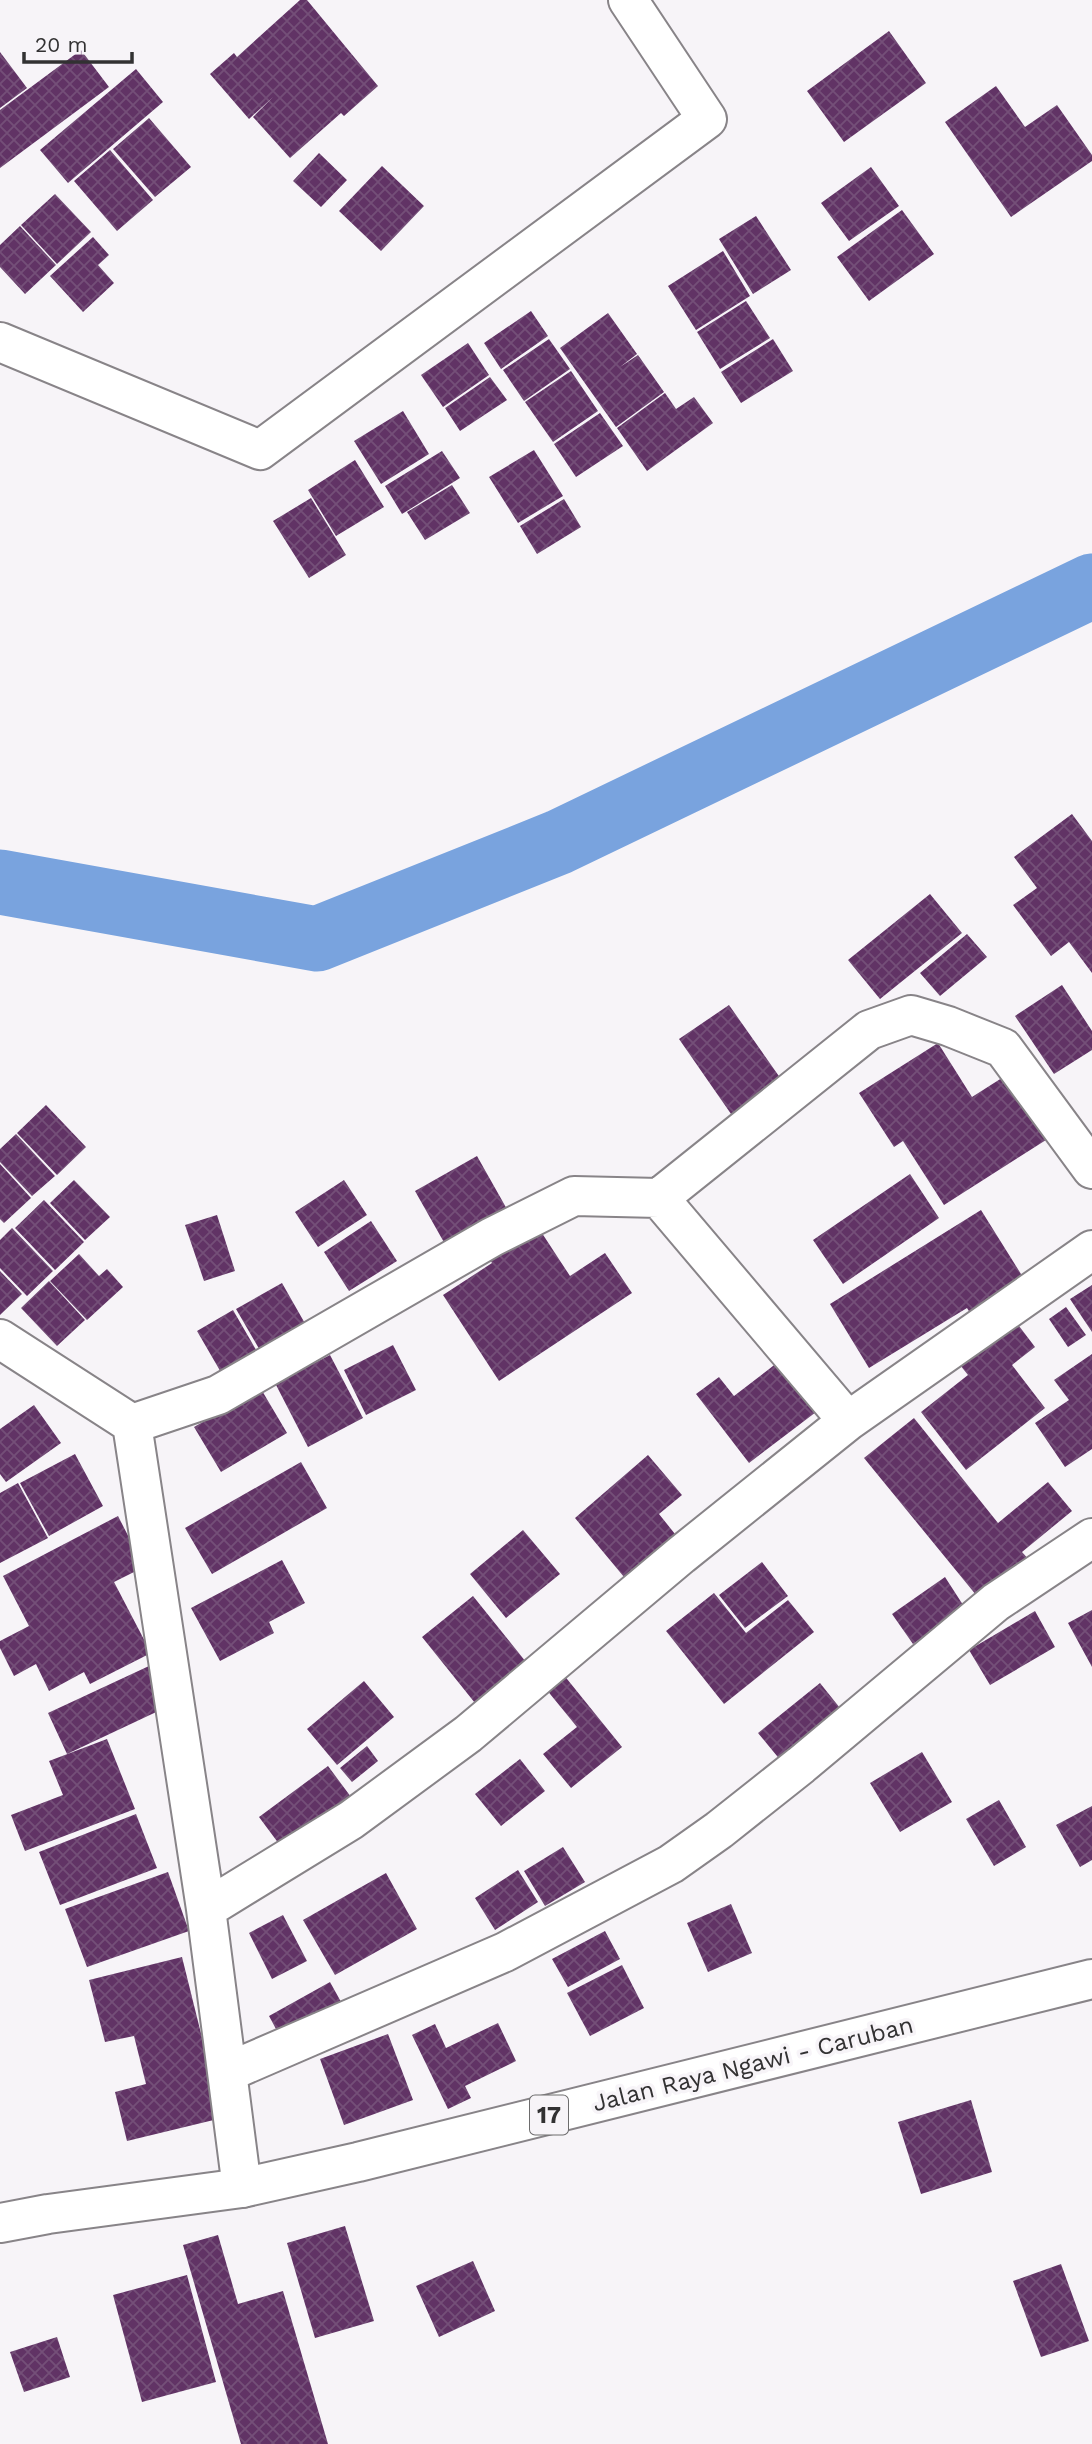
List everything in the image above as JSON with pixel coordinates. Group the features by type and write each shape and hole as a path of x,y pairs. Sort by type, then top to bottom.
{"main road":[{"path":"0,342 260,450 707,119 628,0"},
{"path":"132,1424 218,1395 492,1237 574,1196 659,1198 869,1030 911,1015 948,1026 1003,1048 1092,1169"},
{"path":"659,1198 848,1421"},
{"path":"206,1909 351,1820 468,1734 681,1555 848,1421 1092,1250"},
{"path":"0,1339 132,1424 206,1909 242,2188"},
{"path":"228,2072 505,1952 671,1864 791,1773 996,1602 1092,1538"},
{"name":"Jalan Raya Ngawi - Caruban","path":"0,2223 242,2188 1092,1979"}],"building":[{"path":"300,0 307,0 378,86 344,116 341,113 290,158 253,117 273,97 249,119 210,74 234,53 237,57"},
{"path":"889,31 926,83 844,142 807,91"},
{"path":"81,50 109,87 0,168 0,110"},
{"path":"0,52 27,88 0,108"},
{"path":"136,69 163,102 68,183 40,150"},
{"path":"996,86 1025,127 1057,105 1092,155 1092,161 1011,217 945,122"},
{"path":"149,118 191,167 155,197 113,149"},
{"path":"110,150 153,200 117,231 74,181"},
{"path":"319,153 347,180 321,207 293,181"},
{"path":"382,166 424,206 381,251 339,211"},
{"path":"871,167 899,206 849,241 821,203"},
{"path":"55,194 91,232 57,264 21,225"},
{"path":"902,210 934,254 869,301 837,257"},
{"path":"756,216 791,270 753,294 719,239"},
{"path":"20,226 56,265 25,294 0,267 0,245"},
{"path":"93,237 109,255 98,265 114,283 83,312 50,276"},
{"path":"723,251 750,296 696,330 668,286"},
{"path":"746,301 770,338 720,369 697,332"},
{"path":"531,311 548,336 501,369 484,343"},
{"path":"608,313 637,354 620,367 638,355 664,392 616,427 560,348"},
{"path":"549,339 570,369 524,401 503,370"},
{"path":"773,339 793,371 741,403 721,372"},
{"path":"468,343 489,375 443,407 421,375"},
{"path":"571,371 598,411 553,442 525,402"},
{"path":"490,377 507,400 460,431 445,408"},
{"path":"665,393 676,409 694,397 713,423 647,471 617,428"},
{"path":"403,411 429,454 381,484 354,441"},
{"path":"600,413 623,446 576,477 554,444"},
{"path":"534,450 563,496 518,523 489,477"},
{"path":"442,451 460,478 402,514 385,486"},
{"path":"355,460 384,507 336,536 308,490"},
{"path":"452,485 470,513 425,540 407,512"},
{"path":"311,498 346,555 309,578 273,521"},
{"path":"564,499 581,527 537,554 520,526"},
{"path":"1072,814 1092,841 1092,973 1069,942 1051,956 1013,905 1037,888 1014,857"},
{"path":"930,894 962,933 880,999 848,960"},
{"path":"967,934 987,957 940,996 920,973"},
{"path":"1062,985 1092,1031 1092,1050 1054,1074 1015,1016"},
{"path":"729,1005 788,1089 738,1124 679,1039"},
{"path":"938,1043 972,1097 1005,1076 1046,1140 944,1205 903,1141 894,1147 859,1093"},
{"path":"46,1105 86,1147 57,1175 17,1133"},
{"path":"16,1134 55,1176 32,1196 0,1162 0,1149"},
{"path":"477,1156 512,1218 450,1253 415,1191"},
{"path":"0,1164 31,1198 4,1223 0,1219"},
{"path":"910,1174 939,1218 843,1284 813,1240"},
{"path":"74,1180 110,1217 85,1240 50,1203"},
{"path":"344,1180 367,1215 318,1247 295,1212"},
{"path":"44,1200 84,1242 55,1270 15,1228"},
{"path":"981,1210 1026,1282 972,1316 967,1308 869,1368 830,1304"},
{"path":"217,1215 235,1271 204,1281 185,1225"},
{"path":"371,1221 397,1261 349,1291 324,1252"},
{"path":"536,1224 570,1276 605,1253 632,1293 499,1381 443,1295 492,1263 488,1256"},
{"path":"12,1228 53,1271 27,1296 0,1268 0,1240"},
{"path":"79,1254 99,1276 107,1269 123,1287 87,1320 50,1281"},
{"path":"0,1271 22,1294 0,1315"},
{"path":"49,1281 85,1320 57,1346 21,1308"},
{"path":"282,1283 311,1334 265,1359 236,1309"},
{"path":"1092,1285 1092,1332 1070,1299"},
{"path":"1066,1307 1086,1335 1068,1347 1049,1319"},
{"path":"233,1310 262,1360 226,1381 197,1331"},
{"path":"1016,1322 1035,1347 1012,1365 1045,1408 966,1470 921,1412 968,1375 960,1365"},
{"path":"393,1345 416,1390 366,1415 344,1370"},
{"path":"1092,1354 1092,1449 1065,1467 1035,1423 1069,1400 1054,1380"},
{"path":"330,1355 363,1418 308,1447 275,1383"},
{"path":"782,1359 820,1409 749,1463 696,1394 719,1377 734,1396"},
{"path":"261,1389 287,1433 221,1472 194,1427"},
{"path":"34,1405 61,1443 6,1482 0,1474 0,1429"},
{"path":"914,1418 998,1523 1048,1482 1072,1511 1022,1552 1030,1561 981,1601 864,1458"},
{"path":"75,1454 103,1506 49,1536 20,1483"},
{"path":"648,1455 682,1495 659,1514 675,1534 624,1577 575,1518"},
{"path":"301,1462 327,1508 212,1574 185,1528"},
{"path":"18,1483 48,1538 0,1563 0,1493"},
{"path":"118,1516 144,1567 114,1582 151,1653 90,1684 84,1672 49,1691 36,1664 14,1676 0,1648 0,1641 29,1626 3,1576"},
{"path":"523,1530 560,1574 506,1618 470,1574"},
{"path":"282,1560 305,1603 269,1622 274,1633 220,1661 191,1608"},
{"path":"762,1562 788,1596 745,1628 719,1595"},
{"path":"945,1577 965,1608 913,1644 892,1614"},
{"path":"714,1593 746,1633 788,1600 814,1632 724,1704 666,1631"},
{"path":"473,1596 526,1662 475,1703 422,1637"},
{"path":"1092,1610 1092,1667 1068,1623"},
{"path":"1035,1611 1055,1647 990,1685 969,1650"},
{"path":"149,1666 169,1706 67,1754 48,1713"},
{"path":"563,1674 622,1747 571,1788 543,1754 577,1727 546,1689"},
{"path":"364,1681 394,1717 337,1765 307,1729"},
{"path":"820,1683 848,1718 786,1767 758,1733"},
{"path":"107,1739 135,1809 25,1851 11,1815 63,1795 49,1761"},
{"path":"367,1746 378,1761 352,1782 340,1768"},
{"path":"922,1752 952,1802 900,1832 870,1783"},
{"path":"520,1759 545,1791 501,1826 475,1794"},
{"path":"328,1766 354,1801 285,1852 259,1817"},
{"path":"999,1800 1026,1847 994,1866 966,1819"},
{"path":"1092,1806 1092,1860 1080,1867 1056,1825"},
{"path":"136,1814 157,1868 60,1905 39,1852"},
{"path":"563,1847 585,1882 545,1906 524,1871"},
{"path":"518,1870 538,1902 495,1930 475,1898"},
{"path":"168,1872 189,1931 87,1967 65,1909"},
{"path":"386,1873 417,1929 335,1975 303,1920"},
{"path":"731,1904 752,1953 708,1972 687,1923"},
{"path":"283,1915 307,1961 272,1979 249,1933"},
{"path":"605,1931 620,1959 568,1987 552,1959"},
{"path":"182,1957 222,2118 127,2141 115,2092 146,2084 134,2036 105,2042 89,1980"},
{"path":"622,1965 644,2008 590,2036 567,1993"},
{"path":"330,1982 345,2009 283,2042 269,2016"},
{"path":"498,2023 516,2061 465,2086 471,2098 448,2109 412,2035 435,2024 446,2048"},
{"path":"388,2034 413,2100 344,2125 320,2059"},
{"path":"971,2100 992,2172 921,2194 898,2122"},
{"path":"345,2226 374,2321 315,2338 287,2243"},
{"path":"218,2235 238,2304 283,2291 328,2444 241,2444 183,2245"},
{"path":"473,2261 495,2311 439,2337 416,2286"},
{"path":"1061,2264 1089,2341 1041,2357 1013,2281"},
{"path":"187,2275 216,2382 142,2402 113,2295"},
{"path":"57,2337 70,2377 24,2392 10,2352"}],"waterway":[{"path":"0,882 317,939 559,842 1092,586"}]}
